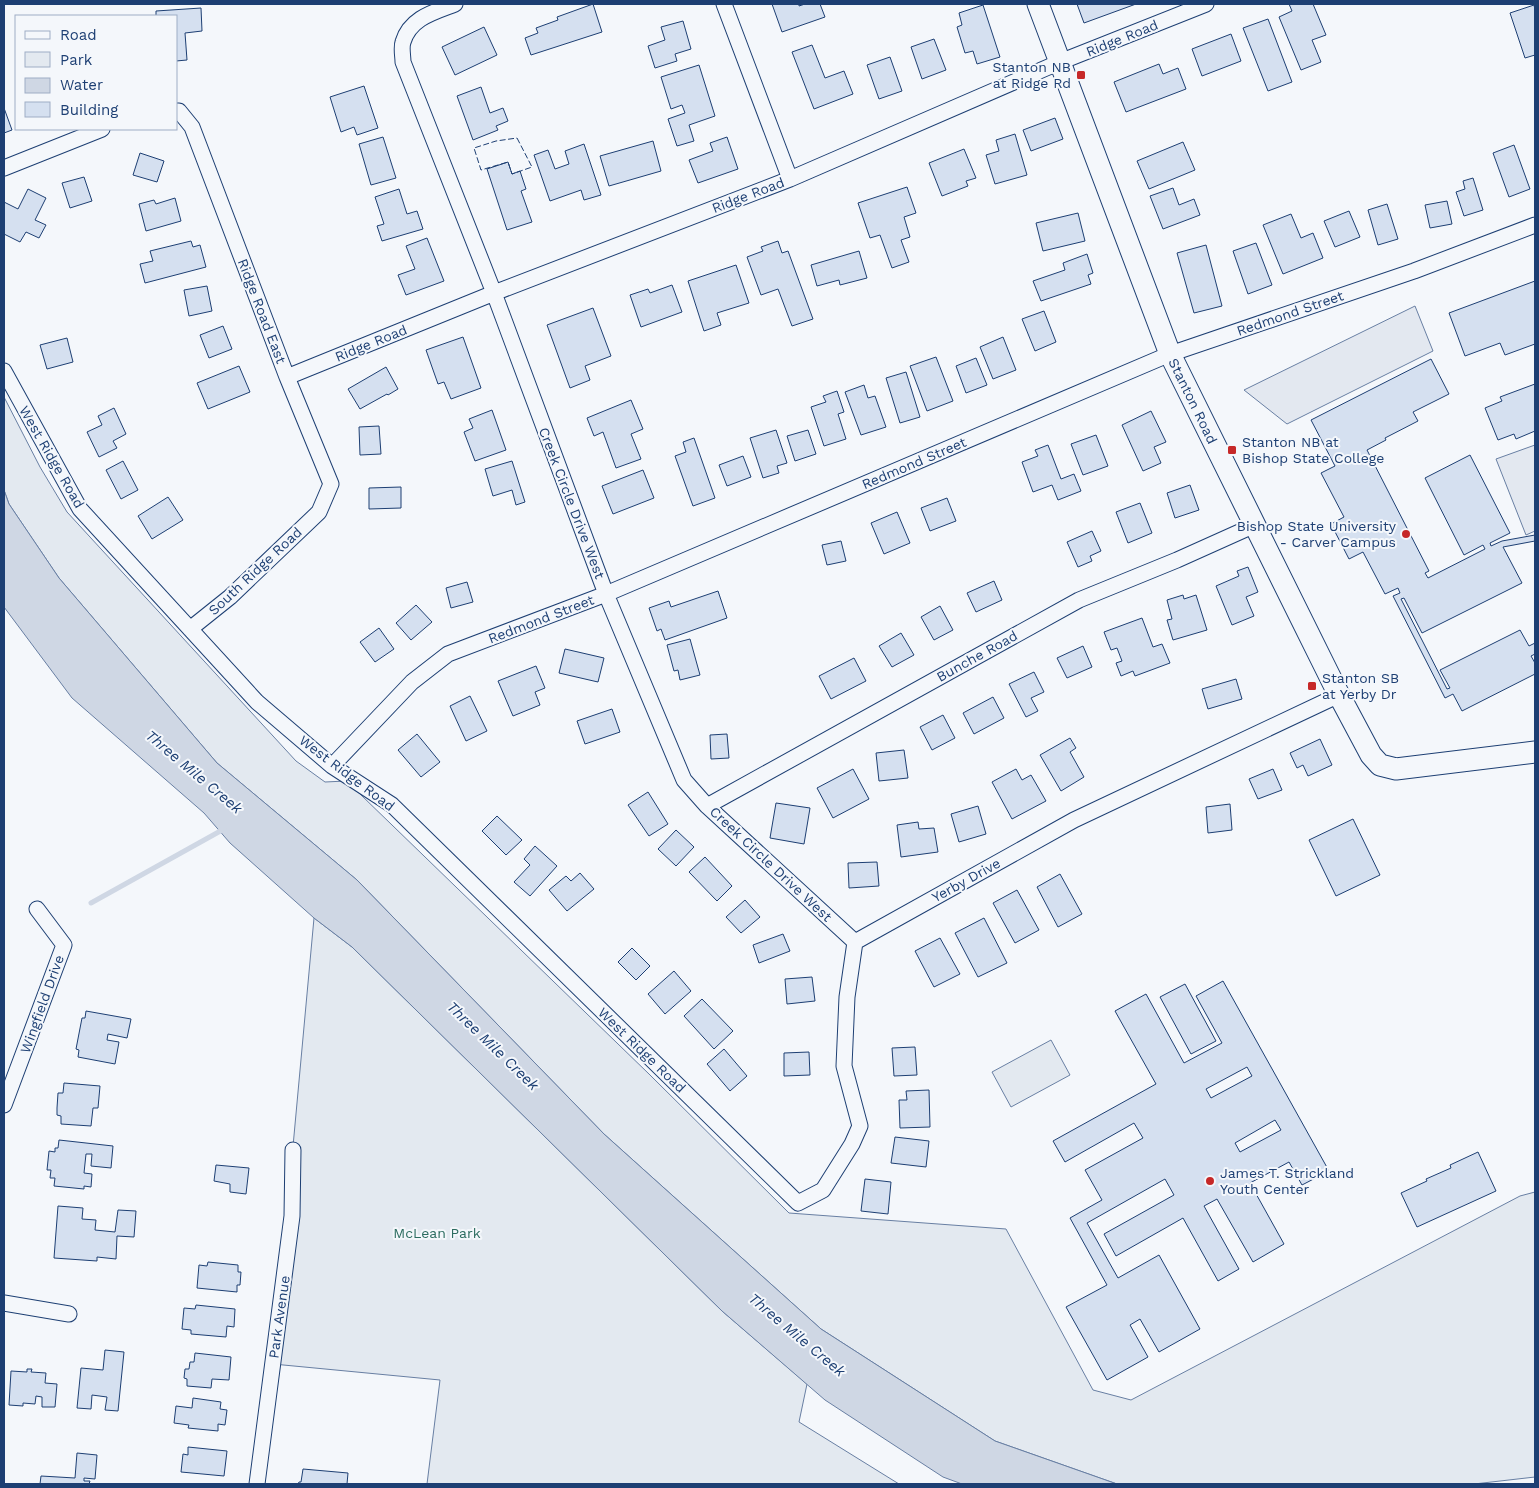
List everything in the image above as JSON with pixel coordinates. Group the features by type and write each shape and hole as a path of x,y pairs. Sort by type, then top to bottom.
{"street":[{"name":"Creek Circle Drive West","path":"455,4 416,21 402,43 403,62 494,293 606,594 684,780 707,806 855,942"},
{"path":"724,4 790,179"},
{"name":"Stanton Road","path":"1038,4 1170,354 1339,696 1371,755 1380,765 1396,769 1535,752"},
{"name":"Ridge Road","path":"287,377 494,293 790,179 1060,62 1206,4"},
{"name":"Ridge Road East","path":"178,111 192,127 287,377 331,484 319,512"},
{"path":"4,168 99,130"},
{"name":"Redmond Street","path":"332,766 412,682 448,654 606,594 1170,354 1414,271 1535,225"},
{"name":"West Ridge Road","path":"4,371 80,509 257,702 332,766 392,805 798,1203 823,1190 852,1144 860,1126 844,1066 847,997 855,942"},
{"name":"South Ridge Road","path":"190,629 230,597 319,512"},
{"name":"Bunche Road","path":"707,806 1079,600 1177,560 1254,525"},
{"name":"Yerby Drive","path":"855,942 1074,820 1339,696"},
{"name":"Wingfield Drive","path":"4,1105 10,1072 64,944 37,909"},
{"name":"Park Avenue","path":"258,1484 292,1216 293,1150"},
{"path":"4,1303 69,1314"}],"green space":[{"path":"4,397 40,467 67,512 296,761 325,782 346,781 649,1074 789,1213 1006,1229 1093,1390 1131,1400 1520,1196 1535,1192 1535,1477 1474,1484 1117,1484 995,1441 821,1329 604,1134 357,880 217,763 59,578 9,504 4,490"},
{"name":"McLean Park","path":"314,918 352,947 722,1311 807,1384 799,1422 899,1484 427,1484 440,1380 273,1364"},
{"path":"1051,1040 1070,1075 1011,1107 992,1072"}],"shaded area":[{"path":"1415,306 1433,351 1287,424 1244,390"},
{"path":"1535,445 1535,531 1526,535 1496,459"}],"water":[{"name":"Three Mile Creek","path":"4,490 9,504 59,578 217,763 357,880 604,1134 821,1329 995,1441 1117,1484 962,1484 943,1477 825,1400 722,1311 352,947 314,918 230,843 204,813 72,698 4,607"}],"building":[{"path":"593,4 602,32 531,55 525,38 538,33 536,28 558,20 557,17"},
{"path":"772,4 799,4 799,6 820,4 825,17 782,32"},
{"path":"1077,4 1136,4 1084,23"},
{"path":"1289,4 1313,4 1326,35 1312,40 1321,62 1301,70 1279,17 1292,11"},
{"path":"983,5 1000,57 977,64 973,51 965,53 957,27 962,25 959,13"},
{"path":"1534,5 1535,55 1525,58 1510,13"},
{"path":"201,8 202,31 185,33 187,60 178,61 178,15 156,15 156,11"},
{"path":"1268,19 1292,82 1268,91 1243,28"},
{"path":"683,21 691,49 675,54 677,61 655,68 648,46 665,40 661,27"},
{"path":"484,27 497,55 455,75 442,47"},
{"path":"1231,34 1241,61 1202,76 1192,49"},
{"path":"934,39 946,70 922,79 911,47"},
{"path":"812,45 825,78 844,71 853,94 814,109 792,52"},
{"path":"890,57 902,91 879,99 867,65"},
{"path":"1159,64 1163,74 1178,68 1186,89 1126,112 1114,82"},
{"path":"699,65 715,116 689,125 694,141 677,146 668,119 685,113 682,105 671,109 661,77"},
{"path":"364,86 378,128 357,135 354,127 341,132 330,97"},
{"path":"481,87 490,113 503,108 508,121 496,126 498,130 473,140 457,96"},
{"path":"4,108 12,130 4,133"},
{"path":"1055,118 1063,139 1031,151 1023,130"},
{"path":"1015,134 1027,175 995,184 986,155 999,151 996,140"},
{"path":"383,137 396,178 371,185 359,144"},
{"path":"727,137 738,169 698,183 689,160 713,151 710,143"},
{"path":"653,141 661,171 609,186 600,156"},
{"path":"1183,142 1195,170 1149,189 1137,161"},
{"path":"584,144 601,195 584,200 581,190 550,201 534,155 548,150 555,169 569,164 565,151"},
{"path":"1514,145 1530,189 1509,197 1493,153"},
{"path":"964,149 976,178 966,181 968,186 942,196 929,163"},
{"path":"140,153 164,161 157,182 133,175"},
{"path":"508,162 512,174 520,171 526,189 521,191 532,222 507,230 487,169"},
{"path":"84,177 92,201 70,208 62,183"},
{"path":"1473,178 1483,210 1464,216 1456,192 1465,189 1463,181"},
{"path":"907,187 916,213 904,217 910,237 901,240 909,262 892,268 880,235 870,238 858,203"},
{"path":"1173,188 1179,205 1194,199 1200,215 1163,229 1150,196"},
{"path":"28,189 46,198 35,220 46,225 39,238 26,232 20,242 4,234 4,202 18,209"},
{"path":"399,189 407,214 417,211 423,229 382,241 377,226 384,224 375,197"},
{"path":"175,198 181,221 146,231 139,204 154,200 156,204"},
{"path":"1447,201 1452,224 1430,228 1425,205"},
{"path":"1387,204 1398,239 1378,245 1368,210"},
{"path":"1349,211 1360,237 1335,247 1324,221"},
{"path":"1078,213 1085,241 1043,251 1036,223"},
{"path":"1291,214 1301,238 1313,233 1323,258 1283,274 1263,225"},
{"path":"427,238 444,281 406,295 398,275 415,269 406,246"},
{"path":"191,241 193,247 200,245 206,267 145,283 140,264 153,261 150,251"},
{"path":"778,241 782,253 788,251 813,319 792,326 778,289 761,295 747,257 763,251 761,247"},
{"path":"1256,243 1272,285 1248,294 1233,251"},
{"path":"1206,245 1222,306 1194,313 1177,253"},
{"path":"859,251 867,278 840,285 839,280 817,286 811,265"},
{"path":"1087,254 1093,273 1088,275 1091,284 1041,301 1033,281 1065,270 1063,263"},
{"path":"736,265 749,303 717,313 721,325 704,331 688,281"},
{"path":"1535,281 1535,344 1505,355 1500,343 1465,356 1449,313"},
{"path":"672,285 682,312 641,327 630,295 648,289 650,293"},
{"path":"207,286 212,311 189,316 184,290"},
{"path":"593,308 611,356 585,366 590,380 570,388 547,325"},
{"path":"1044,311 1056,342 1035,351 1022,319"},
{"path":"223,326 232,349 209,358 200,335"},
{"path":"463,337 481,388 451,399 444,382 438,384 426,350"},
{"path":"1003,337 1016,370 993,379 980,347"},
{"path":"67,338 73,362 47,369 40,345"},
{"path":"936,357 953,401 927,411 910,366"},
{"path":"976,358 987,385 966,393 956,366"},
{"path":"1431,359 1449,394 1413,412 1418,421 1385,438 1386,440 1367,450 1429,571 1425,573 1428,578 1485,549 1483,545 1464,555 1425,478 1470,455 1510,533 1490,543 1491,546 1502,541 1535,535 1535,541 1503,547 1522,583 1422,633 1404,598 1401,599 1447,689 1450,688 1440,670 1520,630 1529,646 1535,643 1535,654 1531,656 1535,663 1535,674 1462,711 1453,694 1445,698 1393,596 1400,593 1398,588 1385,594 1363,552 1349,559 1331,524 1344,517 1321,473 1335,466 1311,420"},
{"path":"239,366 250,392 208,409 197,383"},
{"path":"386,367 398,389 360,409 348,389"},
{"path":"906,372 920,417 900,423 886,378"},
{"path":"1535,384 1535,431 1516,439 1514,434 1498,440 1485,408 1502,401 1500,397"},
{"path":"864,385 868,398 875,396 886,427 861,435 845,392"},
{"path":"837,391 844,412 838,414 846,439 824,446 811,407 826,402 823,396"},
{"path":"631,400 643,429 631,434 641,459 616,468 603,432 594,436 587,418"},
{"path":"114,408 126,434 113,441 117,448 99,457 87,432 102,425 98,416"},
{"path":"492,410 506,450 475,461 464,432 473,428 469,419"},
{"path":"1151,411 1166,442 1154,447 1161,463 1143,471 1122,425"},
{"path":"379,426 381,454 360,455 359,427"},
{"path":"776,430 787,463 777,466 779,473 763,478 750,438"},
{"path":"808,430 816,454 795,461 787,436"},
{"path":"1096,435 1108,466 1083,475 1071,444"},
{"path":"694,438 715,498 693,506 675,456 686,452 683,442"},
{"path":"1048,445 1061,479 1074,474 1081,491 1058,500 1052,485 1033,492 1022,462 1038,456 1035,450"},
{"path":"743,456 751,477 727,486 719,465"},
{"path":"123,461 138,490 121,499 106,470"},
{"path":"512,461 525,502 516,505 512,490 493,496 485,469"},
{"path":"643,470 654,498 613,514 602,486"},
{"path":"1190,485 1199,510 1175,518 1167,493"},
{"path":"401,487 401,508 369,509 369,488"},
{"path":"168,497 183,520 152,539 138,516"},
{"path":"947,498 956,521 930,531 921,508"},
{"path":"1140,503 1152,533 1128,543 1116,512"},
{"path":"897,512 910,543 884,554 871,523"},
{"path":"1092,531 1101,551 1090,556 1092,561 1078,567 1067,542"},
{"path":"841,541 846,561 827,565 822,545"},
{"path":"1248,567 1258,592 1246,597 1254,616 1232,625 1216,586 1239,576 1237,571"},
{"path":"994,581 1002,600 976,612 967,593"},
{"path":"467,582 473,602 451,608 446,588"},
{"path":"718,591 727,618 665,640 661,629 657,631 649,608 669,601 671,607"},
{"path":"1183,595 1184,599 1196,595 1207,630 1173,640 1167,620 1172,619 1167,600"},
{"path":"416,605 432,622 411,640 396,623"},
{"path":"940,606 953,630 934,640 921,617"},
{"path":"1142,618 1153,647 1162,644 1170,663 1135,676 1133,671 1121,676 1116,663 1122,661 1117,648 1111,650 1104,632"},
{"path":"379,628 394,649 375,662 360,642"},
{"path":"901,633 914,655 892,667 879,646"},
{"path":"690,639 700,675 680,680 678,670 674,671 667,645"},
{"path":"1083,646 1092,667 1067,678 1057,658"},
{"path":"565,649 604,658 598,682 559,673"},
{"path":"854,658 866,681 831,699 819,676"},
{"path":"536,666 545,688 535,692 540,705 513,716 498,681"},
{"path":"1034,672 1044,692 1031,698 1038,711 1026,717 1009,684"},
{"path":"1236,679 1242,699 1208,709 1202,689"},
{"path":"470,696 487,731 466,741 450,706"},
{"path":"993,697 1004,718 974,734 963,713"},
{"path":"612,709 620,732 585,744 577,721"},
{"path":"943,715 955,738 932,750 920,727"},
{"path":"417,734 440,762 421,777 398,750"},
{"path":"727,734 729,758 711,759 710,735"},
{"path":"1070,738 1076,748 1070,752 1084,777 1061,791 1040,755"},
{"path":"1320,739 1332,765 1308,776 1303,765 1297,768 1290,753"},
{"path":"904,750 908,778 879,781 876,753"},
{"path":"853,769 869,799 833,818 817,788"},
{"path":"1016,769 1022,780 1031,775 1046,801 1012,819 992,782"},
{"path":"1273,769 1282,790 1258,799 1249,779"},
{"path":"648,792 668,824 649,836 628,805"},
{"path":"776,803 810,808 804,844 770,838"},
{"path":"1230,804 1232,830 1208,833 1206,807"},
{"path":"978,806 986,834 959,842 951,814"},
{"path":"497,816 522,840 506,855 482,831"},
{"path":"1353,819 1380,875 1336,896 1309,840"},
{"path":"918,822 919,829 934,828 938,852 901,857 897,825"},
{"path":"676,830 694,847 676,866 658,849"},
{"path":"535,846 557,866 530,896 514,882 530,865 524,859"},
{"path":"705,857 732,886 717,901 689,872"},
{"path":"877,862 879,886 849,888 848,863"},
{"path":"580,873 594,889 567,911 549,890 566,876 571,881"},
{"path":"1060,874 1082,914 1058,927 1037,887"},
{"path":"1017,890 1039,930 1015,943 993,903"},
{"path":"745,900 760,917 741,933 726,917"},
{"path":"984,918 1007,963 978,977 955,933"},
{"path":"783,934 790,951 759,963 753,945"},
{"path":"940,938 960,974 934,987 915,951"},
{"path":"632,948 650,966 636,980 618,962"},
{"path":"674,971 691,991 665,1014 648,994"},
{"path":"812,977 815,1001 787,1004 785,979"},
{"name":"James T. Strickland Youth Center","path":"1223,981 1329,1171 1302,1185 1289,1162 1250,1183 1284,1244 1253,1262 1217,1199 1204,1206 1239,1269 1218,1281 1183,1218 1116,1256 1104,1234 1174,1195 1165,1179 1087,1223 1118,1278 1159,1255 1200,1329 1159,1352 1140,1319 1130,1325 1148,1357 1107,1380 1066,1307 1107,1285 1070,1218 1102,1200 1085,1170 1143,1138 1134,1123 1065,1162 1053,1141 1156,1084 1115,1011 1146,994 1184,1063 1222,1043 1196,996","holes":["1247,1067 1252,1076 1211,1098 1206,1089","1275,1120 1281,1130 1240,1152 1235,1143"]},
{"path":"1185,984 1216,1041 1191,1054 1160,997"},
{"path":"702,999 733,1031 714,1049 684,1016"},
{"path":"86,1011 131,1019 127,1038 108,1034 107,1040 119,1042 115,1064 78,1057 79,1050 76,1049 82,1018 85,1018"},
{"path":"915,1047 917,1075 894,1076 892,1048"},
{"path":"724,1049 747,1076 730,1091 707,1064"},
{"path":"809,1052 810,1075 784,1076 784,1053"},
{"path":"64,1083 100,1086 98,1108 93,1108 91,1126 61,1124 61,1116 57,1115 58,1093 63,1093"},
{"path":"929,1090 930,1127 900,1128 899,1100 907,1100 906,1091"},
{"path":"895,1137 929,1141 926,1167 891,1163"},
{"path":"59,1140 113,1146 111,1168 91,1166 92,1154 86,1154 84,1173 92,1174 91,1187 84,1186 84,1189 54,1186 55,1178 50,1178 51,1170 47,1170 49,1151 55,1152 55,1148 58,1148"},
{"path":"1478,1152 1496,1191 1417,1227 1401,1193 1451,1168 1450,1165"},
{"path":"216,1165 249,1168 246,1194 230,1192 230,1184 214,1181"},
{"path":"865,1179 891,1182 888,1214 861,1211"},
{"path":"58,1206 83,1208 82,1219 96,1220 95,1230 115,1232 118,1210 136,1211 134,1237 117,1236 116,1259 97,1257 97,1261 54,1258"},
{"path":"208,1262 238,1265 238,1272 241,1272 240,1285 237,1285 237,1292 197,1288 199,1265 207,1266"},
{"path":"196,1305 235,1309 234,1327 227,1326 226,1337 191,1334 191,1330 182,1329 184,1308 195,1309"},
{"path":"105,1350 124,1352 118,1411 105,1410 107,1397 92,1395 91,1409 77,1408 81,1368 103,1370"},
{"path":"195,1353 231,1357 229,1380 212,1379 211,1388 187,1386 187,1379 184,1378 185,1369 189,1369 190,1362 194,1362"},
{"path":"27,1369 32,1369 31,1372 46,1373 45,1383 57,1384 55,1407 42,1407 42,1397 36,1396 35,1404 23,1403 23,1406 9,1405 11,1371 27,1372"},
{"path":"193,1398 221,1402 220,1409 227,1410 225,1425 218,1424 218,1431 188,1428 189,1425 174,1423 176,1406 192,1408"},
{"path":"188,1447 227,1451 224,1476 181,1472 183,1454 188,1455"},
{"path":"77,1453 97,1455 95,1479 84,1478 84,1481 90,1481 89,1484 40,1484 41,1476 75,1478"},
{"path":"303,1469 348,1473 347,1484 298,1484 301,1482"}],"waterway":[{"path":"91,903 224,829"}],"fence":[{"path":"517,138 532,167 512,174 508,162 481,170 474,148 496,141 517,138"}],"place":[{"name":"Stanton NB at Ridge Rd","path":"1081,75"},
{"name":"Stanton NB at Bishop State College","path":"1232,450"},
{"name":"Bishop State University - Carver Campus","path":"1406,534"},
{"name":"Stanton SB at Yerby Dr","path":"1312,686"},
{"name":"James T. Strickland Youth Center","path":"1210,1181"}]}
